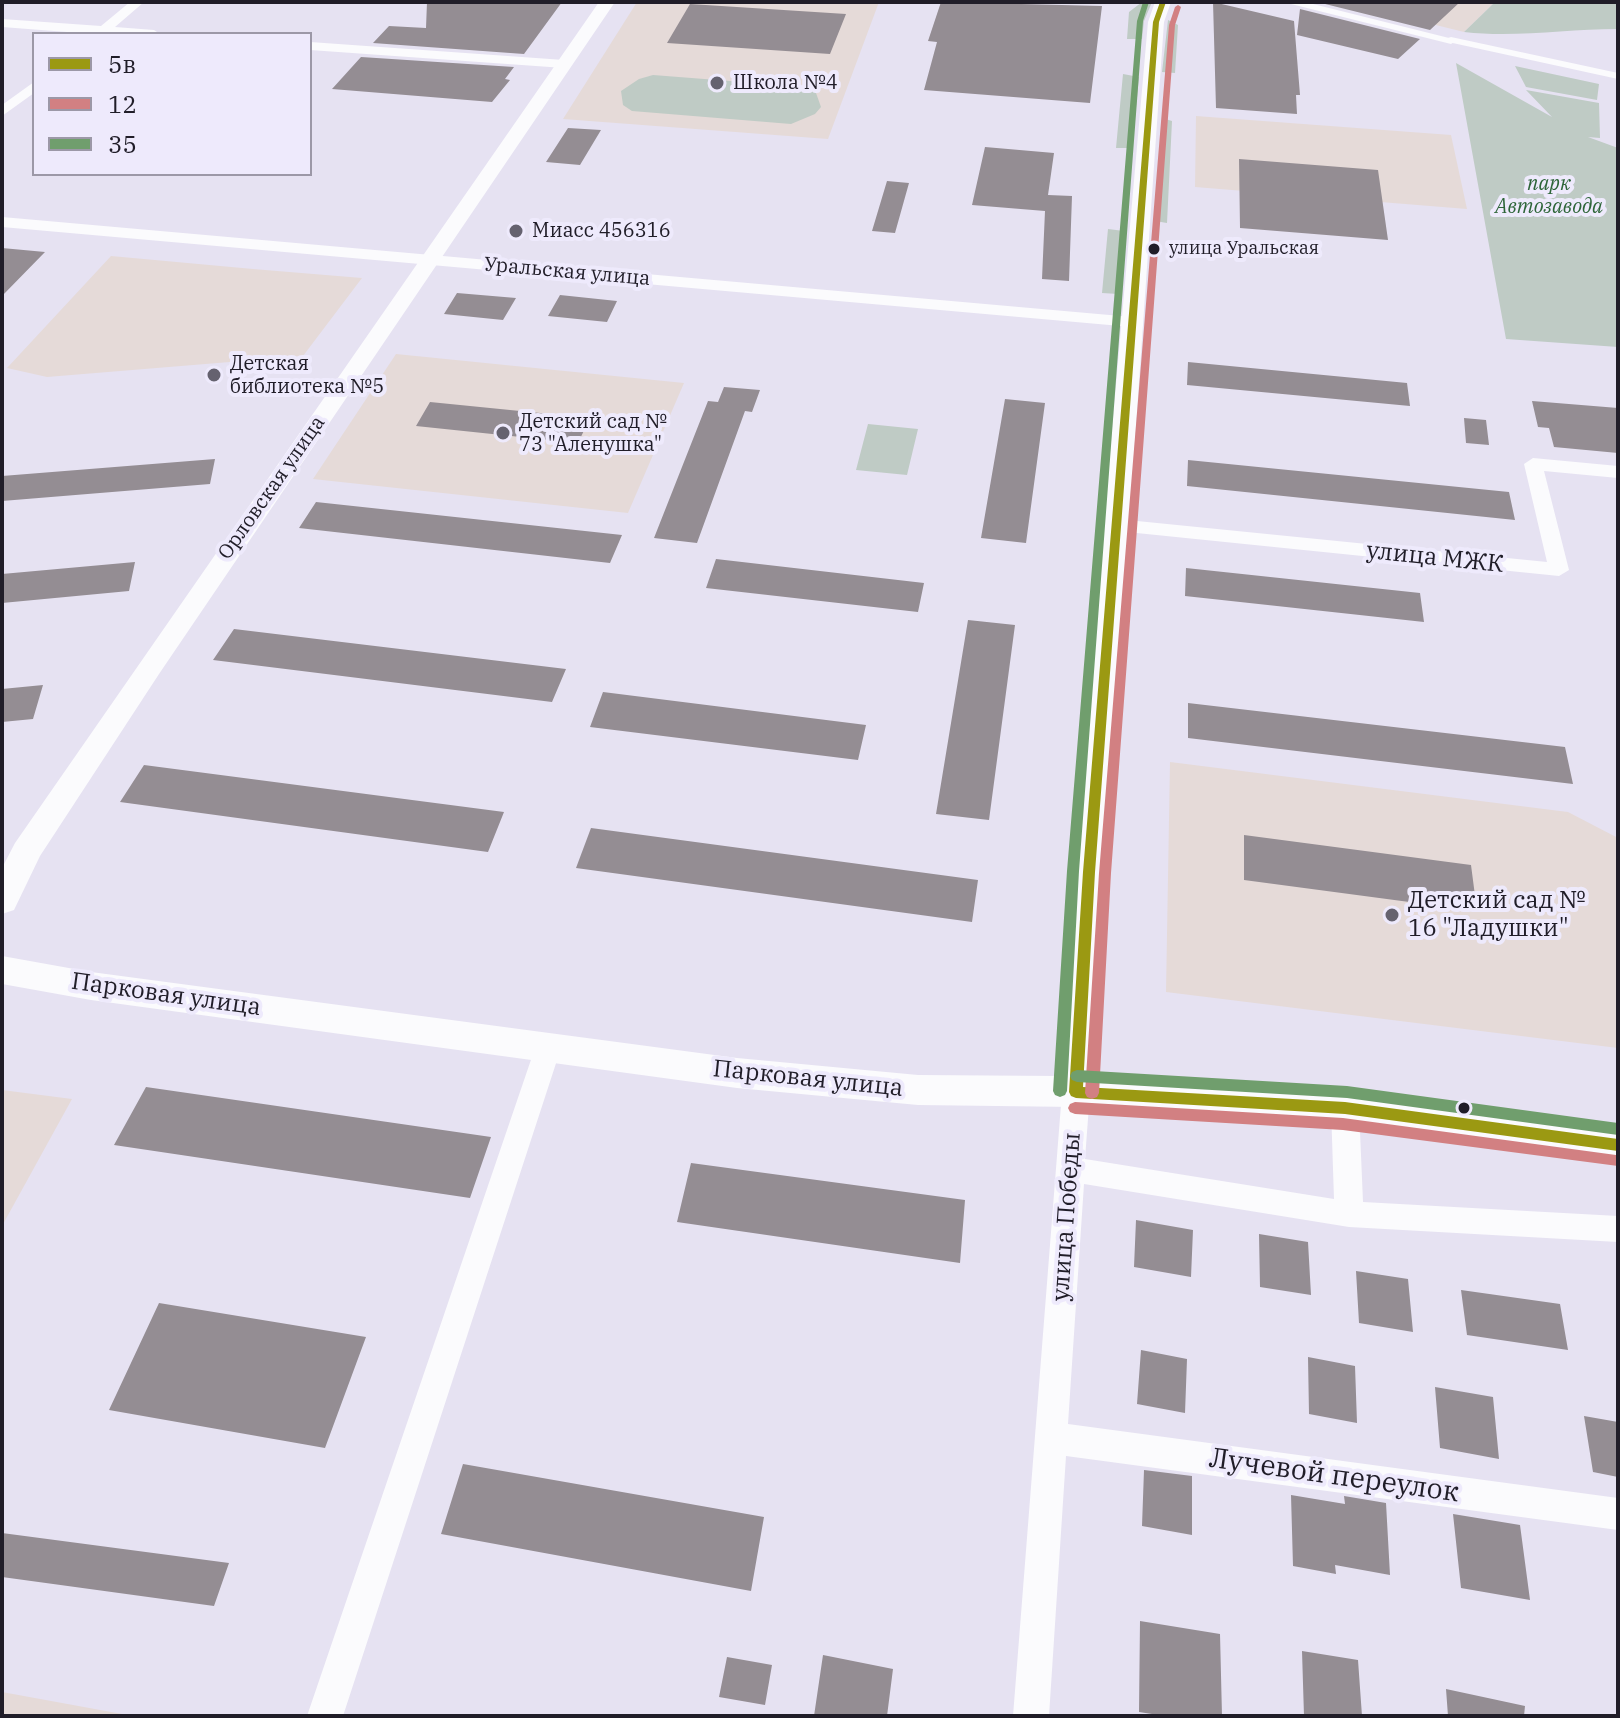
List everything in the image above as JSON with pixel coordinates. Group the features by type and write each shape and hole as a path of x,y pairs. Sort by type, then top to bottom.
{"street":[{"path":"2,23 101,32 138,2"},
{"name":"Орловская улица","path":"2,901 26,851 149,667 607,2"},
{"name":"улица Победы","path":"1031,1716 1132,322 1156,22 1163,2"},
{"path":"1289,2 1618,76"},
{"path":"312,46 564,64"},
{"path":"2,112 32,88"},
{"name":"Уральская улица","path":"2,222 1132,322"},
{"name":"улица МЖК","path":"1117,525 1559,570 1533,464 1618,472"},
{"name":"Парковая улица","path":"2,970 91,986 737,1073 918,1090 1076,1092 1345,1108 1618,1145"},
{"path":"325,1716 548,1048"},
{"path":"1345,1108 1349,1214"},
{"path":"1070,1169 1349,1214 1618,1229"},
{"name":"Лучевой переулок","path":"1051,1438 1618,1514"}],"shaded area":[{"name":"Школа №4","path":"637,2 879,2 828,139 563,119"},
{"path":"1343,2 1495,2 1464,32"},
{"path":"1196,116 1451,135 1467,209 1195,187"},
{"path":"111,256 362,278 303,356 47,377 7,368"},
{"name":"Детский сад № 73 \"Аленушка\"","path":"396,354 684,383 628,513 313,479"},
{"name":"Детский сад № 16 \"Ладушки\"","path":"1170,762 1568,812 1618,838 1618,1048 1166,992"},
{"path":"2,1090 72,1099 2,1226"},
{"path":"2,1692 133,1716 2,1716"}],"green space":[{"path":"1142,2 1152,2 1144,21 1142,39 1127,39 1129,12"},
{"path":"1495,2 1618,2 1618,29 1502,34 1464,32"},
{"path":"1168,20 1178,25 1175,73 1162,72"},
{"name":"парк Автозавода","path":"1456,63 1552,117 1526,90 1599,103 1600,138 1588,137 1618,148 1618,347 1506,339"},
{"path":"1515,66 1599,84 1597,100 1526,87"},
{"path":"1123,74 1139,77 1132,148 1116,148"},
{"path":"653,75 807,87 816,93 821,107 815,114 791,124 632,111 623,105 621,91 639,79"},
{"path":"1162,118 1172,121 1167,223 1155,221"},
{"path":"1108,229 1124,231 1118,294 1102,293"},
{"path":"868,424 918,429 907,475 856,470"}],"building":[{"path":"427,2 562,2 524,54 373,43 389,26 426,28"},
{"path":"941,2 1102,6 1090,103 924,90 937,42 928,41"},
{"path":"1213,2 1294,21 1300,95 1296,95 1297,114 1216,108"},
{"path":"1317,2 1460,2 1430,30"},
{"path":"690,4 846,14 830,54 667,43"},
{"path":"1300,9 1420,39 1398,59 1297,35"},
{"path":"361,57 514,67 505,79 510,80 492,102 332,89"},
{"path":"568,128 601,130 580,165 546,162"},
{"path":"985,147 1054,153 1048,195 1072,196 1069,281 1042,279 1045,211 972,205"},
{"path":"1239,159 1378,170 1388,240 1240,228"},
{"path":"887,181 909,183 895,233 872,231"},
{"path":"2,248 45,252 2,296"},
{"path":"457,293 516,298 503,320 444,314"},
{"path":"560,295 617,301 607,322 548,316"},
{"path":"1188,362 1407,383 1410,406 1187,385"},
{"path":"724,387 760,390 752,412 745,411 697,543 654,538 708,401 718,402"},
{"path":"1005,399 1045,403 1026,543 981,538"},
{"path":"1532,401 1618,408 1618,453 1554,447 1549,428 1538,427"},
{"path":"430,402 590,418 578,443 416,426"},
{"path":"1464,418 1486,420 1489,445 1466,443"},
{"path":"215,459 210,484 2,501 2,476"},
{"path":"1188,460 1509,492 1515,520 1187,486"},
{"path":"316,502 622,535 610,563 299,528"},
{"path":"716,559 924,583 918,612 706,588"},
{"path":"135,562 129,591 2,603 2,574"},
{"path":"1186,568 1420,593 1424,622 1185,596"},
{"path":"968,620 1015,625 989,820 936,814"},
{"path":"234,629 566,669 552,702 213,660"},
{"path":"43,685 33,719 2,722 2,689"},
{"path":"603,692 866,725 858,760 590,727"},
{"path":"1188,703 1565,747 1573,784 1188,738"},
{"path":"144,765 504,812 488,852 120,802"},
{"path":"591,828 978,880 972,922 576,868"},
{"path":"1244,835 1471,865 1477,911 1244,880"},
{"path":"146,1087 491,1137 470,1198 114,1145"},
{"path":"691,1163 965,1200 960,1263 677,1222"},
{"path":"1136,1220 1193,1230 1191,1277 1134,1267"},
{"path":"1259,1234 1308,1242 1311,1295 1260,1287"},
{"path":"1356,1271 1408,1279 1413,1332 1359,1323"},
{"path":"1461,1290 1560,1304 1568,1350 1467,1335"},
{"path":"159,1303 366,1337 325,1448 109,1410"},
{"path":"1141,1350 1187,1359 1185,1413 1137,1404"},
{"path":"1308,1357 1355,1366 1357,1423 1309,1414"},
{"path":"1435,1387 1493,1397 1499,1459 1440,1448"},
{"path":"1584,1416 1618,1422 1618,1477 1593,1472"},
{"path":"463,1464 764,1517 751,1591 441,1534"},
{"path":"1144,1470 1192,1476 1192,1535 1142,1526"},
{"path":"1291,1495 1345,1504 1344,1496 1386,1503 1390,1575 1335,1565 1336,1574 1293,1566"},
{"path":"1453,1514 1520,1525 1530,1600 1461,1588"},
{"path":"2,1533 229,1563 214,1606 2,1577"},
{"path":"1140,1621 1220,1634 1222,1716 1165,1716 1139,1712"},
{"path":"1302,1651 1358,1660 1362,1716 1304,1716"},
{"path":"823,1655 893,1669 887,1716 814,1716"},
{"path":"727,1657 772,1665 765,1705 719,1697"},
{"path":"1446,1689 1525,1706 1524,1716 1448,1716"}],"transit line":[{"name":"35","path":"1060,1091 1073,871 1140,21 1146,2"},
{"name":"5в","path":"1076,1092 1089,872 1156,22 1163,2"},
{"name":"12","path":"1092,1093 1105,873 1172,25 1178,7"},
{"name":"35","path":"1077,1076 1347,1092 1618,1129"},
{"name":"5в","path":"1076,1092 1345,1108 1618,1145"},
{"name":"12","path":"1075,1108 1343,1124 1616,1161"}],"place":[{"name":"Школа №4","path":"717,83"},
{"name":"Миасс 456316","path":"516,231"},
{"name":"улица Уральская","path":"1154,249"},
{"name":"Детская библиотека №5","path":"214,375"},
{"name":"Детский сад № 73 \"Аленушка\"","path":"503,433"},
{"name":"Детский сад № 16 \"Ладушки\"","path":"1392,915"}]}
